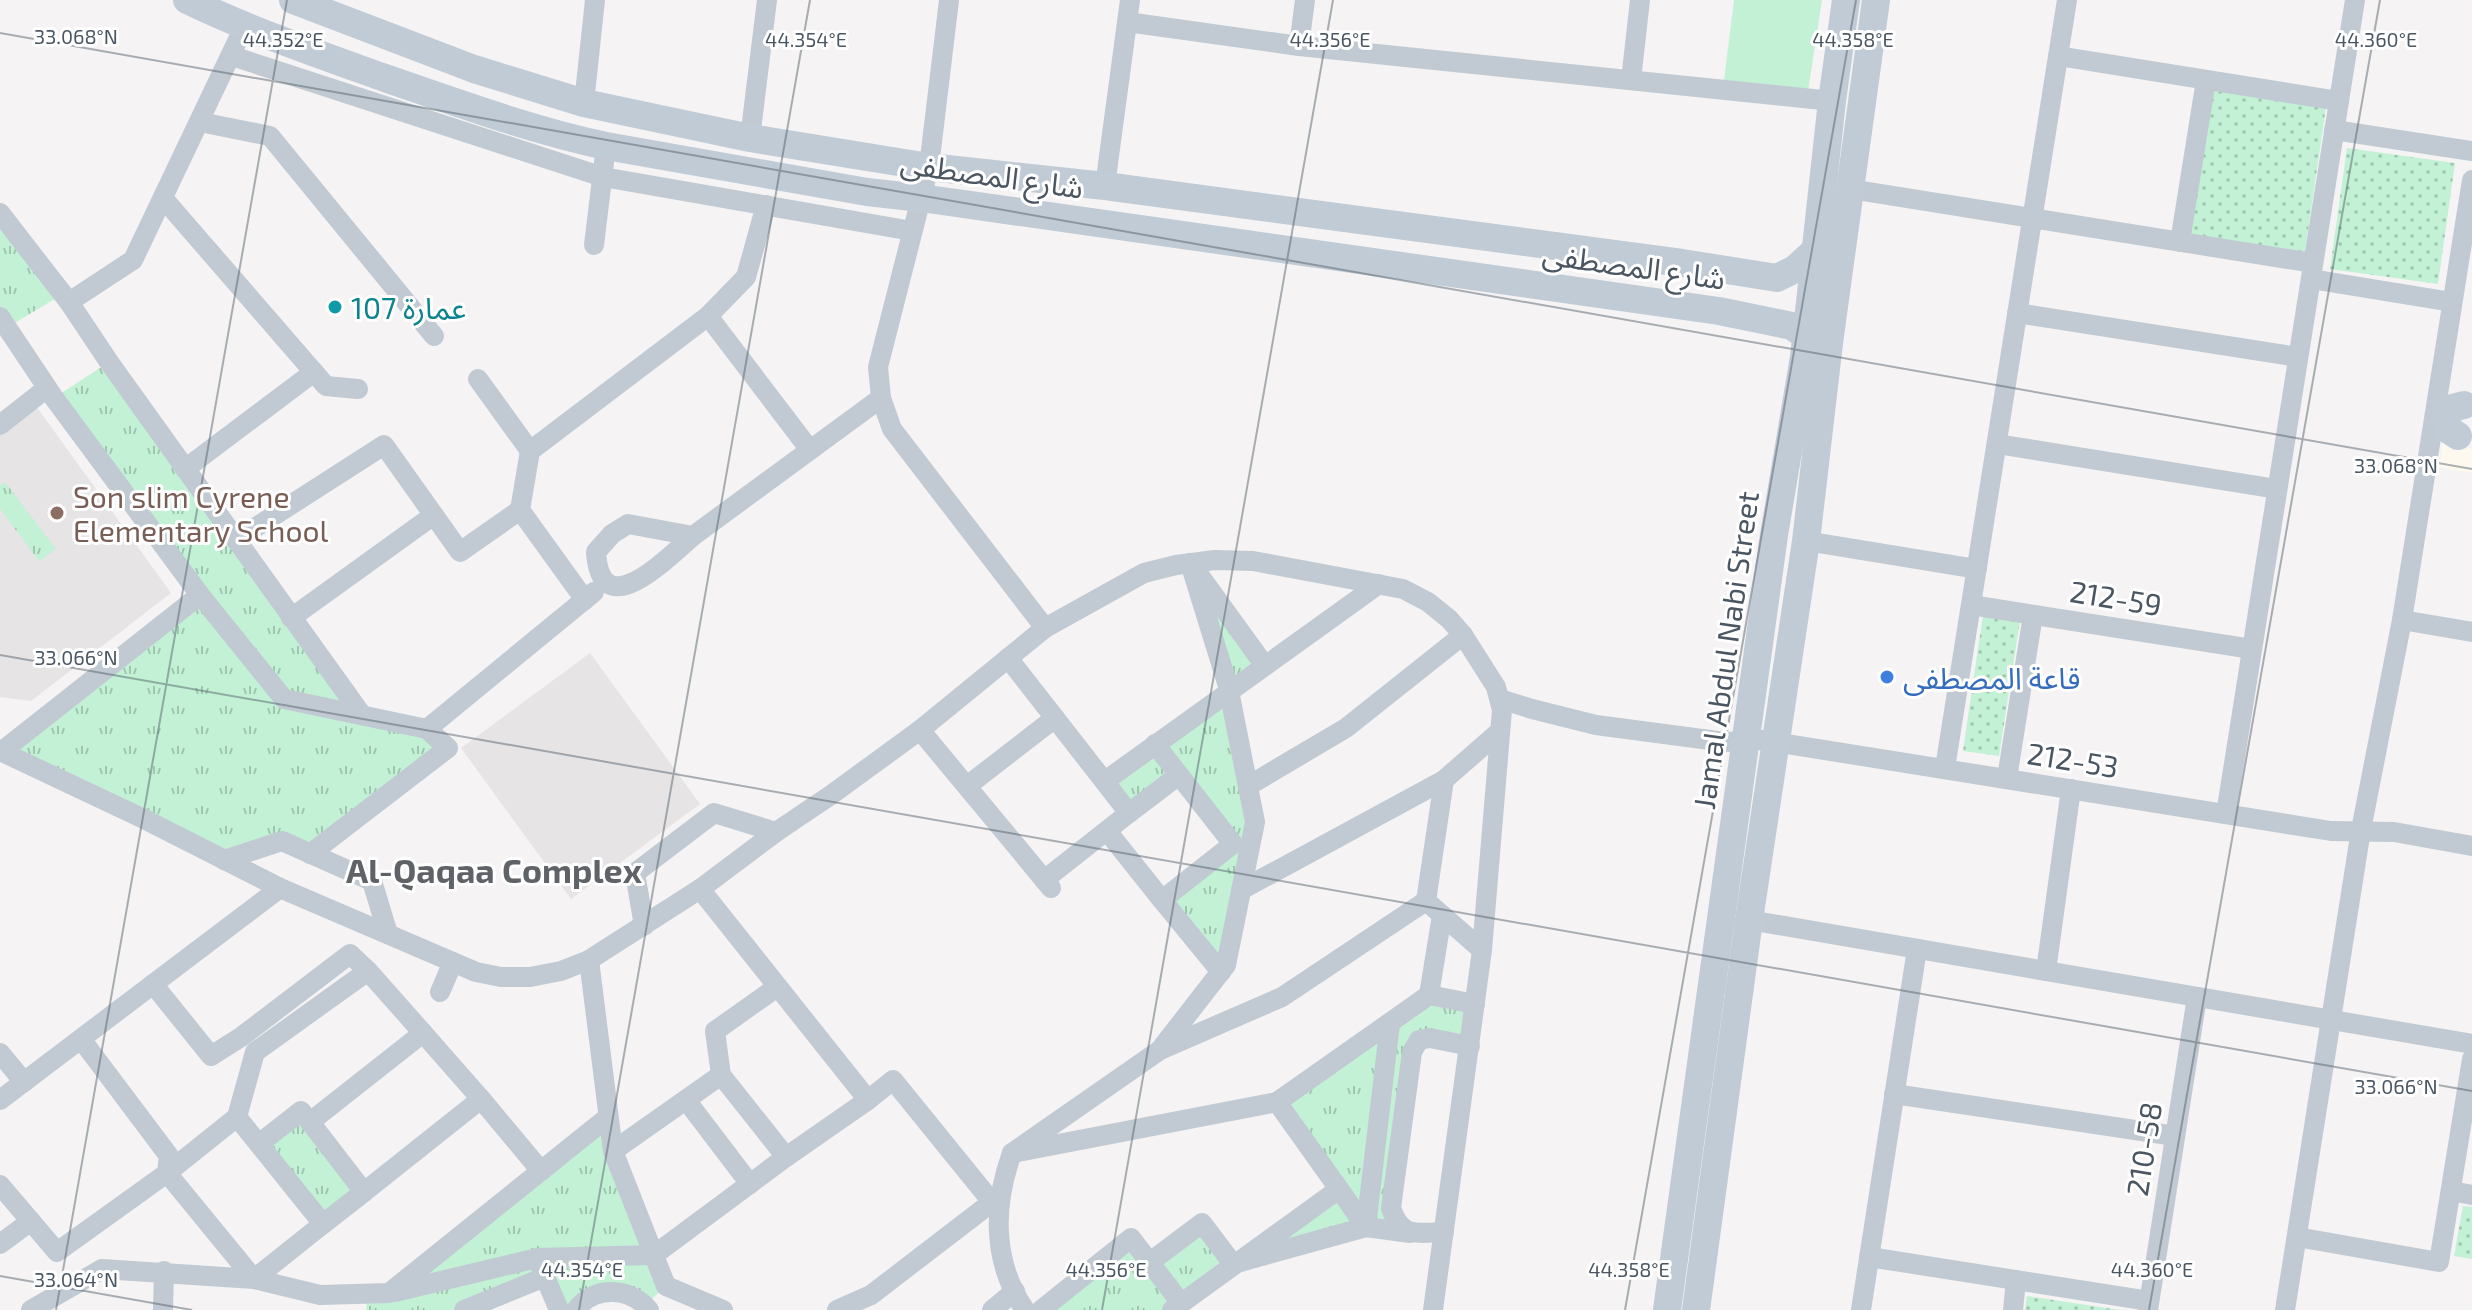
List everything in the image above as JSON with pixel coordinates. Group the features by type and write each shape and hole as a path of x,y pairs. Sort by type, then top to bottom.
{"street":[{"name":"شارع المصطفى","path":"187,0 244,27 403,84 555,134 606,146 867,192 1719,311 1792,326 1817,340"},
{"name":"شارع المصطفى","path":"293,0 411,46 584,103 750,138 929,167 1105,186 1777,278 1795,269 1816,250"},
{"path":"584,103 595,0"},
{"path":"750,138 767,0"},
{"path":"949,0 929,167 878,367 881,398 892,429 1045,628"},
{"path":"1105,186 1130,0"},
{"path":"1299,46 1305,0"},
{"path":"1631,80 1640,0"},
{"name":"Jamal Abdul Nabi Street","path":"1696,1310 1749,920 1806,541 1817,340 1816,250 1840,199 1832,101 1846,0"},
{"name":"Jamal Abdul Nabi Street","path":"1667,1310 1774,535 1804,357 1817,340 1876,0"},
{"path":"1945,768 2067,0"},
{"path":"2226,814 2355,0"},
{"path":"1127,22 1299,46 1832,101"},
{"path":"69,302 133,260 244,27"},
{"path":"403,84 411,46"},
{"path":"232,56 603,177 912,231"},
{"path":"2058,56 2339,101"},
{"path":"2180,242 2206,80"},
{"path":"200,122 270,136 434,336"},
{"path":"2334,130 2472,151"},
{"path":"594,245 606,146"},
{"path":"2285,1310 2361,830 2402,620 2454,435 2449,430 2446,417 2457,404 2452,302 2469,221 2472,180"},
{"path":"163,198 326,386 358,389"},
{"path":"1840,199 2032,218 2180,242 2452,302"},
{"path":"236,540 384,445 460,552 520,510 530,451 708,316 746,277 766,205"},
{"path":"0,213 69,302 362,715"},
{"path":"2017,313 2298,357"},
{"path":"708,316 810,450"},
{"path":"0,317 47,388 200,595 284,699 427,729 448,748 310,854"},
{"path":"185,469 314,372"},
{"path":"478,379 530,451"},
{"path":"0,425 47,388"},
{"path":"693,536 628,524 612,534 596,552 597,570 606,583 620,587 638,582 693,536 881,398"},
{"path":"1997,444 2277,489"},
{"path":"520,510 585,600"},
{"path":"291,618 434,515"},
{"path":"1806,541 1977,569"},
{"path":"200,595 1,752 280,888 476,972 501,977 530,977 561,971 589,960 644,926 920,730 1045,628 1144,573 1215,560 1253,561 1403,589 1428,602 1463,635 1490,676 1500,699 1482,950 1433,1310"},
{"path":"1190,563 1265,666"},
{"path":"1160,1050 1226,965 1255,822 1229,692 1190,563"},
{"path":"427,729 606,583"},
{"path":"1105,781 1379,584"},
{"name":"212-59","path":"1971,605 2252,649"},
{"path":"2007,778 2033,615"},
{"path":"2402,620 2472,632"},
{"path":"1248,786 1346,728 1463,635"},
{"path":"1008,658 1129,813"},
{"name":"212-53","path":"1500,699 1596,725 1725,742 1746,739 1775,742 2331,831 2406,834 2472,846"},
{"path":"967,786 1055,718"},
{"path":"920,730 1048,884 1107,831 1179,775"},
{"path":"1241,890 1444,780 1500,731"},
{"path":"1155,744 1233,844"},
{"path":"1025,1310 1001,1255 996,1198 1012,1153 1160,1050 1282,997 1426,901 1444,780"},
{"path":"2046,971 2071,789"},
{"path":"644,926 635,873 714,813 776,832"},
{"path":"1162,900 1254,828"},
{"path":"1107,831 1221,972"},
{"path":"224,860 282,841 372,881 388,934"},
{"path":"0,1100 280,888"},
{"path":"700,889 868,1100"},
{"path":"1426,901 1482,950"},
{"path":"1012,1153 1277,1102 1429,995 1442,915"},
{"path":"1749,920 2472,1044"},
{"path":"1861,1310 1917,949"},
{"path":"153,984 211,1056 241,1037 350,954 423,1033 541,1171"},
{"path":"589,960 613,1151 666,1286 723,1310"},
{"path":"440,992 453,962"},
{"path":"0,1185 57,1252 167,1173 237,1117 255,1052 368,971"},
{"path":"777,987 715,1031 721,1075 786,1157"},
{"path":"1429,995 1475,1004"},
{"name":"210-58","path":"2148,1306 2197,997"},
{"path":"1366,1227 1390,1023"},
{"path":"310,1122 423,1033"},
{"path":"1410,1233 1396,1223 1391,1208 1412,1052 1419,1040 1430,1038 1470,1046"},
{"path":"81,1039 169,1156 167,1173 254,1279"},
{"path":"0,1053 24,1082"},
{"path":"2297,1237 2439,1262 2472,1059"},
{"path":"613,1151 721,1075"},
{"path":"31,1310 102,1269 254,1279 320,1295 374,1299 541,1268 654,1255 893,1080 996,1198"},
{"path":"1894,1094 2175,1136"},
{"path":"254,1279 481,1099"},
{"path":"686,1100 750,1184"},
{"path":"1277,1102 1366,1227"},
{"path":"260,1143 301,1111 364,1192"},
{"path":"237,1117 323,1224"},
{"path":"374,1299 608,1117"},
{"path":"1041,1310 1131,1238 1150,1262 1176,1306 1339,1189"},
{"path":"2451,1191 2472,1195"},
{"path":"837,1310 871,1295 996,1198"},
{"path":"0,1244 31,1221"},
{"path":"1150,1262 1202,1223 1233,1264"},
{"path":"1233,1264 1366,1227 1410,1233 1444,1232"},
{"path":"1869,1257 2016,1280 2148,1306"},
{"path":"464,1310 541,1268"},
{"path":"541,1268 559,1310"},
{"path":"163,1310 164,1271"},
{"path":"2013,1310 2016,1280"},
{"path":"576,1310 582,1301 599,1292 617,1291 640,1300 647,1308 666,1286"},
{"path":"992,1310 1015,1291"}],"shaded area":[{"name":"Son slim Cyrene Elementary School","path":"36,406 171,593 31,701 0,697 0,434"},
{"path":"2443,443 2472,448 2472,473 2439,467"},
{"path":"590,653 700,804 571,899 461,748"}],"green space":[{"path":"1734,0 1822,0 1808,91 1724,80"},
{"path":"2212,90 2326,107 2305,252 2190,235"},
{"path":"2347,148 2455,163 2438,284 2330,269"},
{"path":"0,213 63,294 8,327 0,317"},
{"path":"109,362 362,715 427,729 448,748 310,854 281,841 224,860 1,752 200,595 54,398"},
{"path":"5,482 56,549 39,561 0,509 0,485"},
{"path":"1190,563 1265,666 1229,692"},
{"path":"1983,615 2020,621 1999,756 1963,751"},
{"path":"1229,692 1254,828 1226,965 1162,900 1233,844 1179,775 1129,813 1105,781"},
{"path":"1429,995 1475,1004 1470,1046 1419,1040 1396,1223 1366,1227 1233,1264 1172,1310 1041,1310 1131,1238 1150,1262 1202,1223 1232,1263 1338,1189 1277,1102"},
{"path":"301,1111 364,1192 323,1224 260,1143"},
{"path":"608,1117 666,1286 645,1305 616,1291 559,1310 545,1277 464,1310 366,1310 368,1294 389,1293"},
{"path":"2463,1206 2472,1207 2472,1259 2454,1256"},
{"path":"2027,1296 2120,1310 2025,1310"}],"place":[{"name":"عمارة 107","path":"335,307"},
{"name":"Son slim Cyrene Elementary School","path":"57,513"},
{"name":"قاعة المصطفى","path":"1887,677"}],"district":[{"name":"Al-Qaqaa Complex","path":"494,869"}]}
